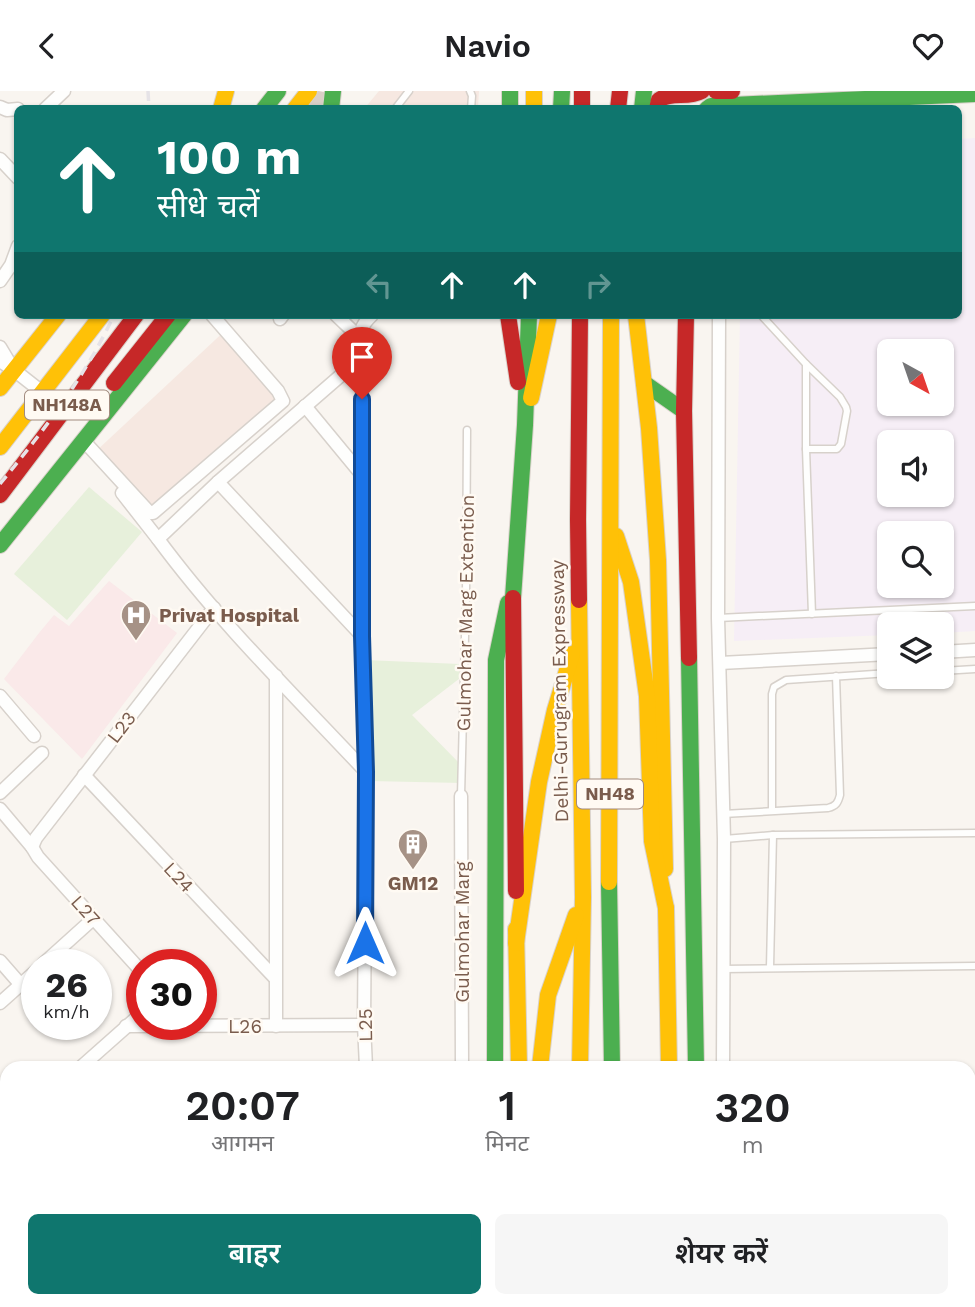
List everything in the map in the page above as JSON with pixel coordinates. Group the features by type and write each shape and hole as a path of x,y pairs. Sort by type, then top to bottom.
{"main road":[{"path":"267,105 278,91"},
{"path":"298,105 309,91"},
{"path":"658,105 659,100 665,96 687,97 702,91"},
{"path":"714,105 732,91"},
{"path":"714,105 975,94"},
{"path":"0,388 7,366 54,319"},
{"name":"NH148A","path":"0,447 99,319"},
{"name":"NH148A","path":"0,495 132,319"},
{"path":"0,526 165,319"},
{"path":"0,545 181,319"},
{"path":"509,319 525,425"},
{"path":"519,1061 513,583 525,425 529,319"},
{"path":"525,425 549,319"},
{"name":"Delhi-Gurugram Expressway","path":"580,319 578,520 583,897 580,1061"},
{"name":"NH48","path":"611,319 609,520 612,1061"},
{"path":"636,319 649,428 658,585 668,1061"},
{"path":"687,319 684,411 696,1061"},
{"path":"644,383 684,411"},
{"path":"609,520 631,582 647,709 652,841 666,908"},
{"path":"495,1061 496,660 513,583"},
{"path":"516,943 538,782 555,710 579,631"},
{"path":"541,1061 548,995 583,897"}],"street":[{"path":"49,105 64,91"},
{"path":"0,159 14,174"},
{"path":"0,281 14,257"},
{"path":"82,443 150,513 153,513 283,401 278,391 215,319"},
{"path":"340,319 360,338"},
{"path":"360,338 360,331 368,319"},
{"path":"719,319 718,618 724,838 723,1061"},
{"name":"L25","path":"360,338 362,636 366,772 366,1061"},
{"path":"0,347 7,366 42,392"},
{"path":"158,539 218,482 362,357"},
{"path":"305,407 362,475"},
{"path":"82,443 181,570 366,772"},
{"path":"218,482 362,636"},
{"name":"L23","path":"32,847 36,838 214,608"},
{"path":"954,651 975,650"},
{"path":"720,663 877,655"},
{"path":"275,1026 276,676"},
{"path":"0,696 34,736"},
{"path":"0,793 42,753"},
{"name":"L24","path":"84,775 275,978"},
{"name":"Gulmohar Marg","path":"461,796 462,1061"},
{"name":"L27","path":"0,809 38,857 126,954"},
{"path":"60,949 94,918"},
{"path":"0,961 21,985 0,1003"},
{"name":"L26","path":"217,1025 364,1025"},
{"path":"88,1061 126,1026"}],"lane":[{"path":"398,105 409,91"},
{"path":"765,319 840,397 847,411 840,446 834,449 806,449"},
{"path":"806,364 812,614"},
{"name":"Gulmohar Marg Extention","path":"461,796 467,430"},
{"path":"718,618 975,606"},
{"path":"954,670 975,669"},
{"path":"772,810 774,687 786,680 877,674"},
{"path":"723,814 828,808 838,802 840,795 836,676"},
{"path":"724,838 975,833"},
{"path":"770,967 772,835"},
{"path":"723,969 975,966"}],"shaded area":[{"path":"379,91 479,91 478,105 367,105"},
{"path":"975,138 975,631 954,632 954,612 877,612 877,635 734,641 740,319 962,319 962,139"},
{"path":"230,326 291,400 149,519 94,453"},
{"path":"109,581 177,633 82,759 4,679 54,615 69,626"}],"green space":[{"path":"89,487 142,532 67,620 14,574"},
{"path":"365,660 460,664 464,675 412,715 462,766 462,783 369,781"}],"tunnel":[{"path":"318,105 321,91"}],"railway":[{"path":"148,91 149,105"},
{"path":"0,484 76,382 112,319"}],"traffic: fast":[{"path":"267,105 278,91"},
{"path":"331,105 333,91"},
{"path":"510,91 510,105"},
{"path":"561,105 562,91"},
{"path":"642,105 644,91"},
{"path":"733,105 975,94"},
{"path":"0,545 181,319"},
{"path":"513,598 525,425 529,319"},
{"path":"644,383 684,411"},
{"path":"495,1061 496,660 508,603"},
{"path":"689,658 696,1061"},
{"path":"609,882 612,1061"}],"traffic: slow":[{"path":"222,105 226,91"},
{"path":"298,105 309,91"},
{"path":"534,91 534,105"},
{"path":"0,388 55,319"},
{"path":"0,447 99,319"},
{"path":"531,398 548,319"},
{"path":"609,882 611,319"},
{"path":"636,319 649,428 658,560 665,869"},
{"path":"616,536 631,582 647,696 652,841 666,908"},
{"path":"579,600 583,897 580,1061"},
{"path":"516,943 539,782 555,710 572,654"},
{"path":"666,908 669,1061"},
{"path":"541,1061 548,995 576,915"},
{"path":"516,929 519,1061"}],"traffic: jam":[{"path":"582,91 582,105"},
{"path":"618,105 620,91"},
{"path":"658,105 659,100 664,97 691,95 702,91"},
{"path":"716,91 732,91"},
{"path":"0,495 133,319"},
{"path":"114,383 165,319"},
{"path":"509,319 518,382"},
{"path":"579,600 580,319"},
{"path":"686,319 684,411 689,658"},
{"path":"513,598 516,891"}],"place":[{"name":"Privat Hospital","path":"136,642"},
{"name":"GM12","path":"413,871"}],"route":[{"path":"362,399 365,943"}]}
